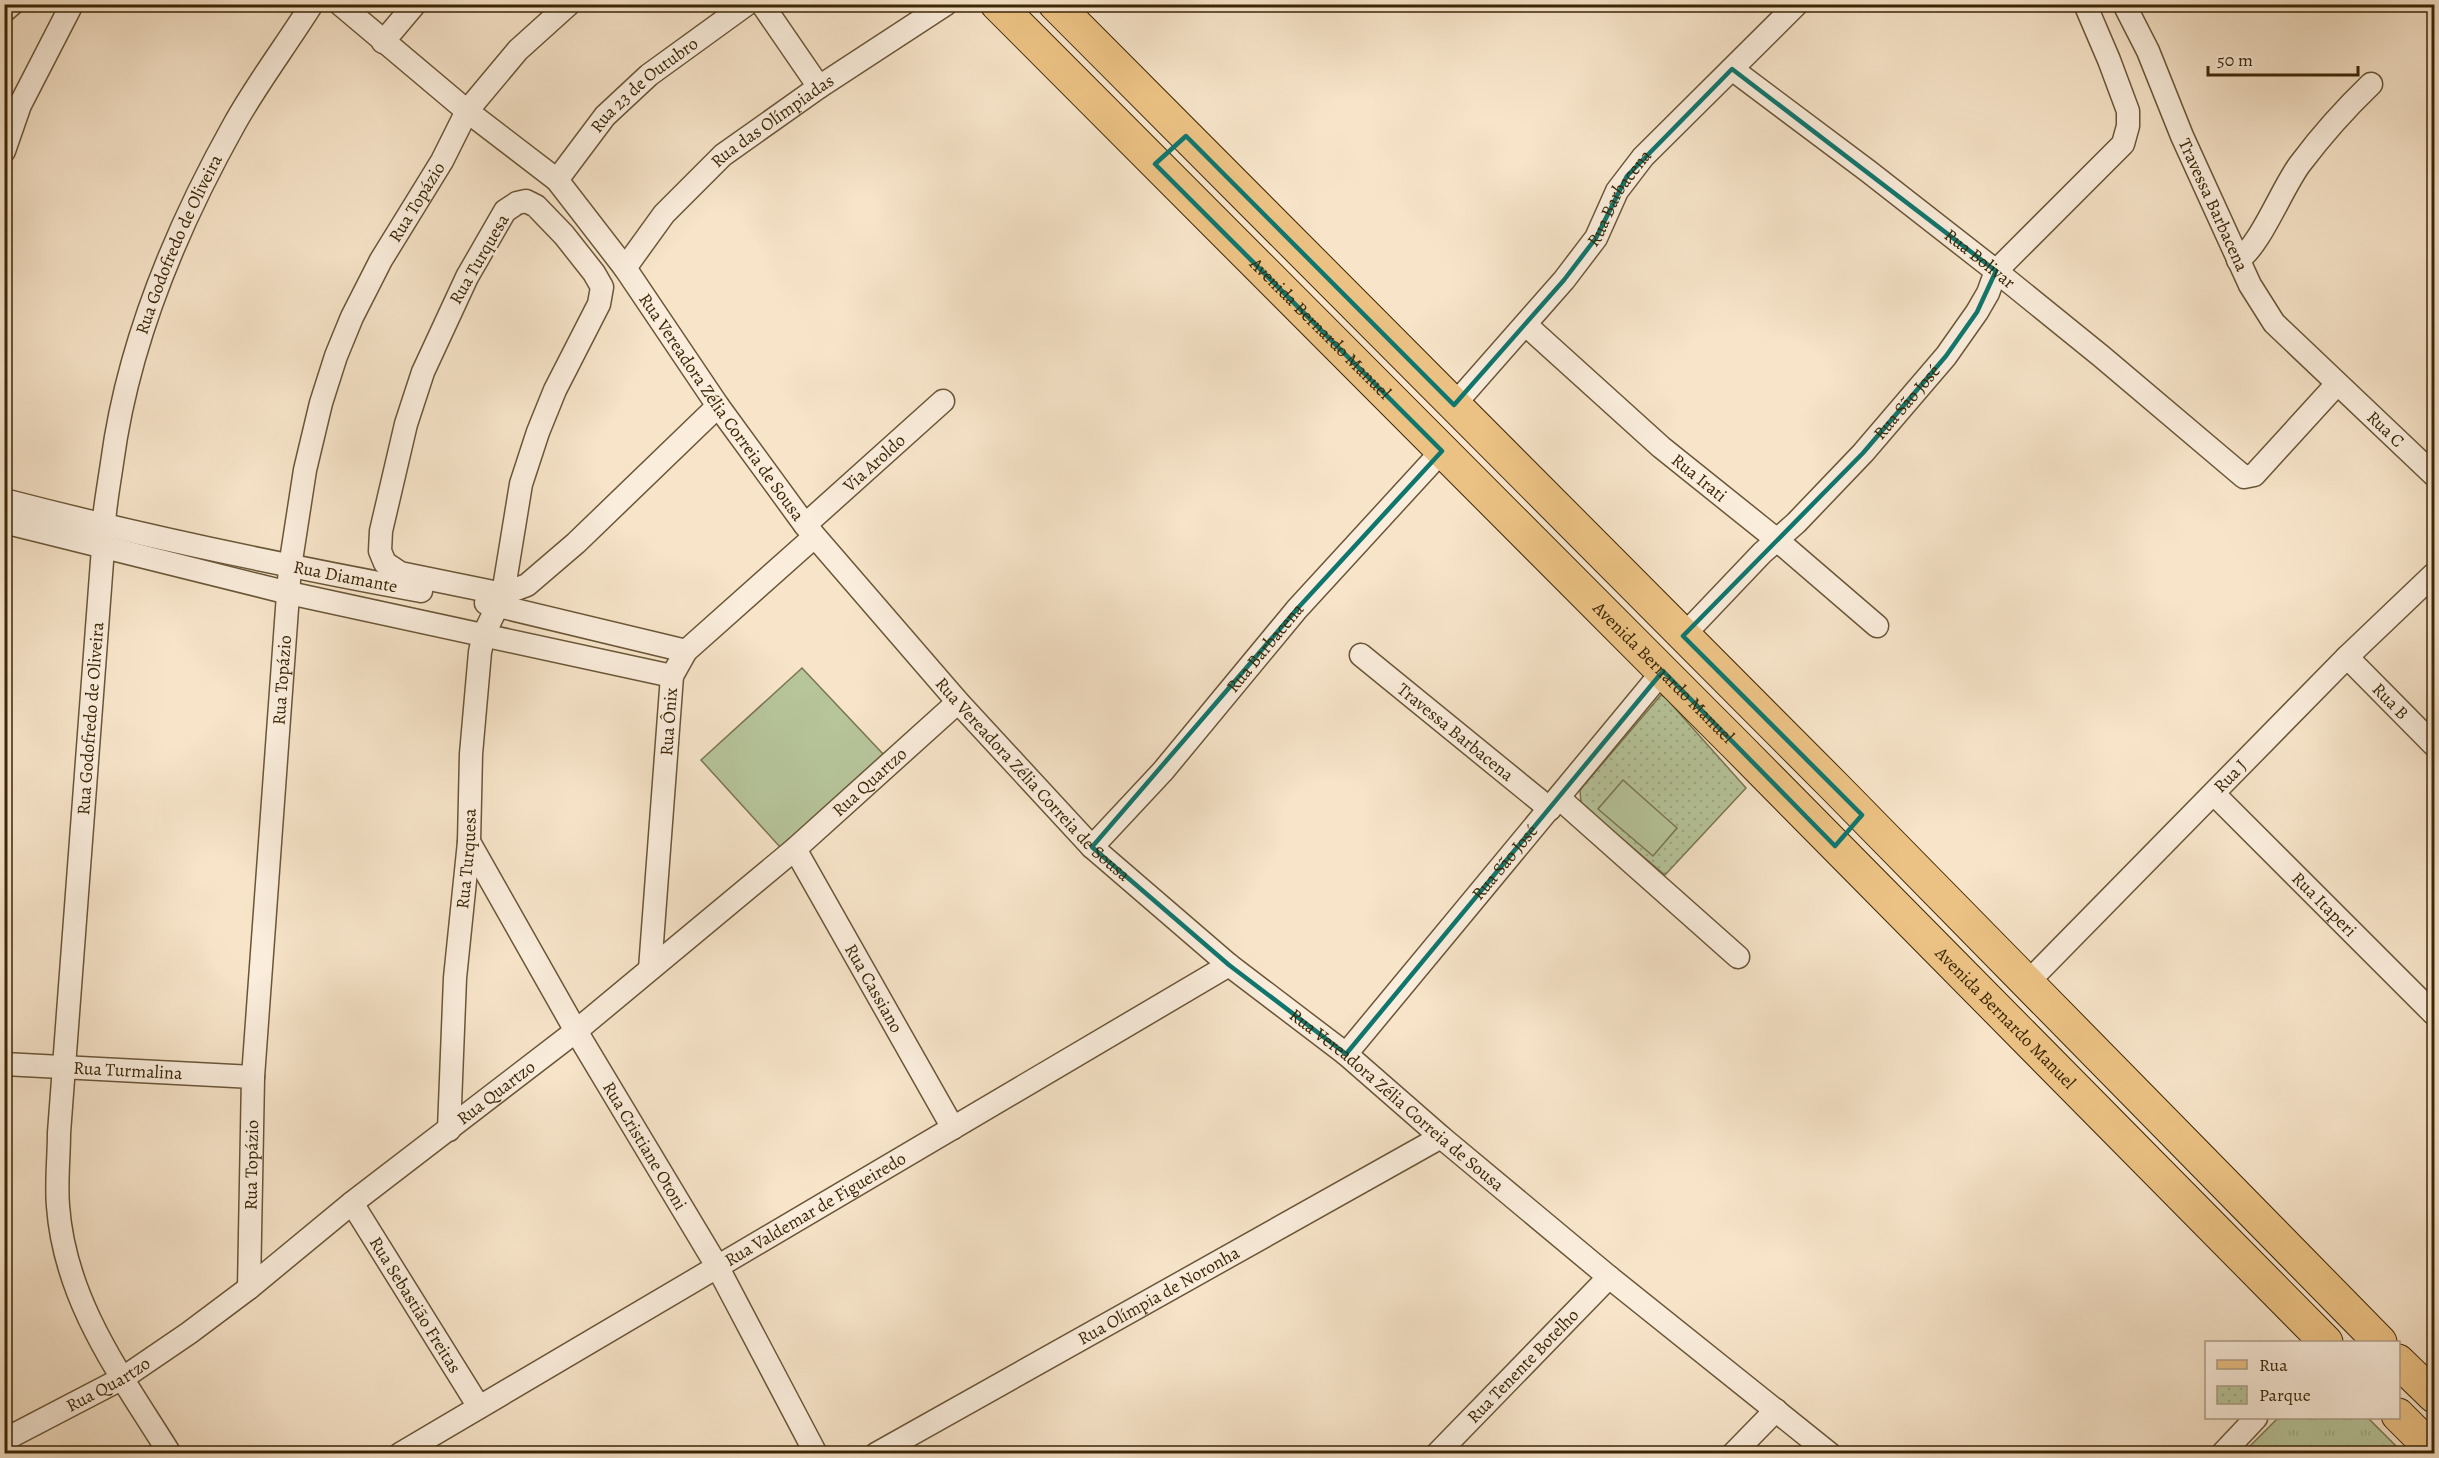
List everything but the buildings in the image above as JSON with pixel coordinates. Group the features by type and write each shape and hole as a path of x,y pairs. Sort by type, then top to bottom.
{"main road":[{"name":"Avenida Bernardo Manuel","path":"997,4 1663,671 2325,1341"},
{"path":"1055,4 1863,815 2379,1341"},
{"path":"1124,132 1157,106"},
{"path":"1155,164 1186,136"},
{"path":"1805,816 1835,787"},
{"path":"1835,846 1863,815"},
{"path":"2400,1363 2434,1396"},
{"path":"2400,1417 2434,1451"}],"street":[{"path":"4,11 12,4"},
{"path":"4,151 12,98 72,4"},
{"name":"Rua Godofredo de Oliveira","path":"170,1454 100,1344 88,1318 72,1275 58,1206 59,1133 66,1066 103,548 102,525 116,432 128,379 164,271 198,192 236,121 312,4"},
{"name":"Rua Vereadora Zélia Correia de Sousa","path":"340,4 467,111 557,180 625,268 718,406 809,531 958,702 1092,847 1228,965 1346,1054 1441,1137 1609,1277 1830,1454"},
{"path":"383,42 415,4"},
{"name":"Rua Topázio","path":"249,1287 253,1077 290,567 305,470 321,403 336,356 352,317 381,260 441,161 467,111 518,50 569,4"},
{"name":"Rua 23 de Outubro","path":"557,180 605,116 649,75 747,4"},
{"path":"762,4 819,87"},
{"name":"Rua das Olímpiadas","path":"625,268 664,214 723,155 819,87 946,4"},
{"name":"Rua São José","path":"1683,636 1761,552 1797,523 1842,476 1946,356 1977,312 1996,271 2123,144 2128,126 2128,111 2085,4"},
{"name":"Travessa Barbacena","path":"2124,4 2148,51 2182,136 2250,285 2274,323 2337,384"},
{"name":"Rua Barbacena","path":"1454,405 1526,325 1596,238 1627,176 1643,157 1794,6"},
{"name":"Rua Bolivar","path":"1732,69 1996,271 2244,477 2254,475 2337,384"},
{"path":"2238,260 2246,255 2254,243 2285,185 2300,164 2371,84"},
{"name":"Rua Turquesa","path":"449,1130 455,978 469,842 471,754 480,652 484,634 501,600 525,473 555,390 599,304 602,287 594,273 564,236 536,206 526,201 517,203 505,211 446,317 414,398 381,531 380,551 386,563 400,573 501,600"},
{"name":"Rua Irati","path":"1526,325 1661,447 1777,540 1877,626"},
{"name":"Rua C","path":"2337,384 2434,475"},
{"name":"Via Aroldo","path":"809,531 943,401"},
{"path":"501,600 527,585 576,543 718,406"},
{"name":"Rua Barbacena","path":"1092,847 1163,771 1296,609 1442,451"},
{"name":"Rua Diamante","path":"4,500 102,525 290,567 501,600 686,651"},
{"name":"Rua Diamante","path":"4,522 289,594 672,676"},
{"name":"Rua Ônix","path":"650,969 672,676 686,651 809,531"},
{"name":"Rua J","path":"2027,983 2347,657 2434,574"},
{"name":"Travessa Barbacena","path":"1361,655 1555,804 1738,957"},
{"name":"Rua B","path":"2347,657 2434,745"},
{"name":"Rua São José","path":"1346,1054 1663,671"},
{"name":"Rua Quartzo","path":"4,1440 123,1378 189,1334 352,1203 576,1031 795,849 958,702"},
{"name":"Rua Itaperi","path":"2214,794 2434,1014"},
{"name":"Rua Cristiane Otoni","path":"469,842 576,1031 717,1266 816,1454"},
{"name":"Rua Cassiano","path":"795,849 953,1128"},
{"name":"Rua Valdemar de Figueiredo","path":"400,1454 1228,965"},
{"name":"Rua Turmalina","path":"4,1064 253,1077"},
{"name":"Rua Olímpia de Noronha","path":"876,1454 1441,1137"},
{"name":"Rua Sebastião Freitas","path":"352,1203 479,1407"},
{"name":"Rua Tenente Botelho","path":"1437,1454 1609,1277"},
{"path":"1733,1454 1776,1410"},
{"path":"2222,1454 2255,1419"}],"highlighted area":[{"path":"1732,69 1996,271 1977,312 1946,356 1863,453 1683,636 1862,815 1835,846 1663,671 1346,1054 1229,965 1092,847 1297,609 1442,451 1155,164 1186,136 1454,405 1564,280 1596,238 1627,176"}],"green space":[{"path":"802,668 884,755 780,847 701,760"},
{"path":"1661,695 1746,788 1665,875 1581,804 1580,790"},
{"path":"1623,780 1677,828 1653,856 1598,809"},
{"path":"2277,1419 2369,1419 2403,1453 2243,1453"}]}
